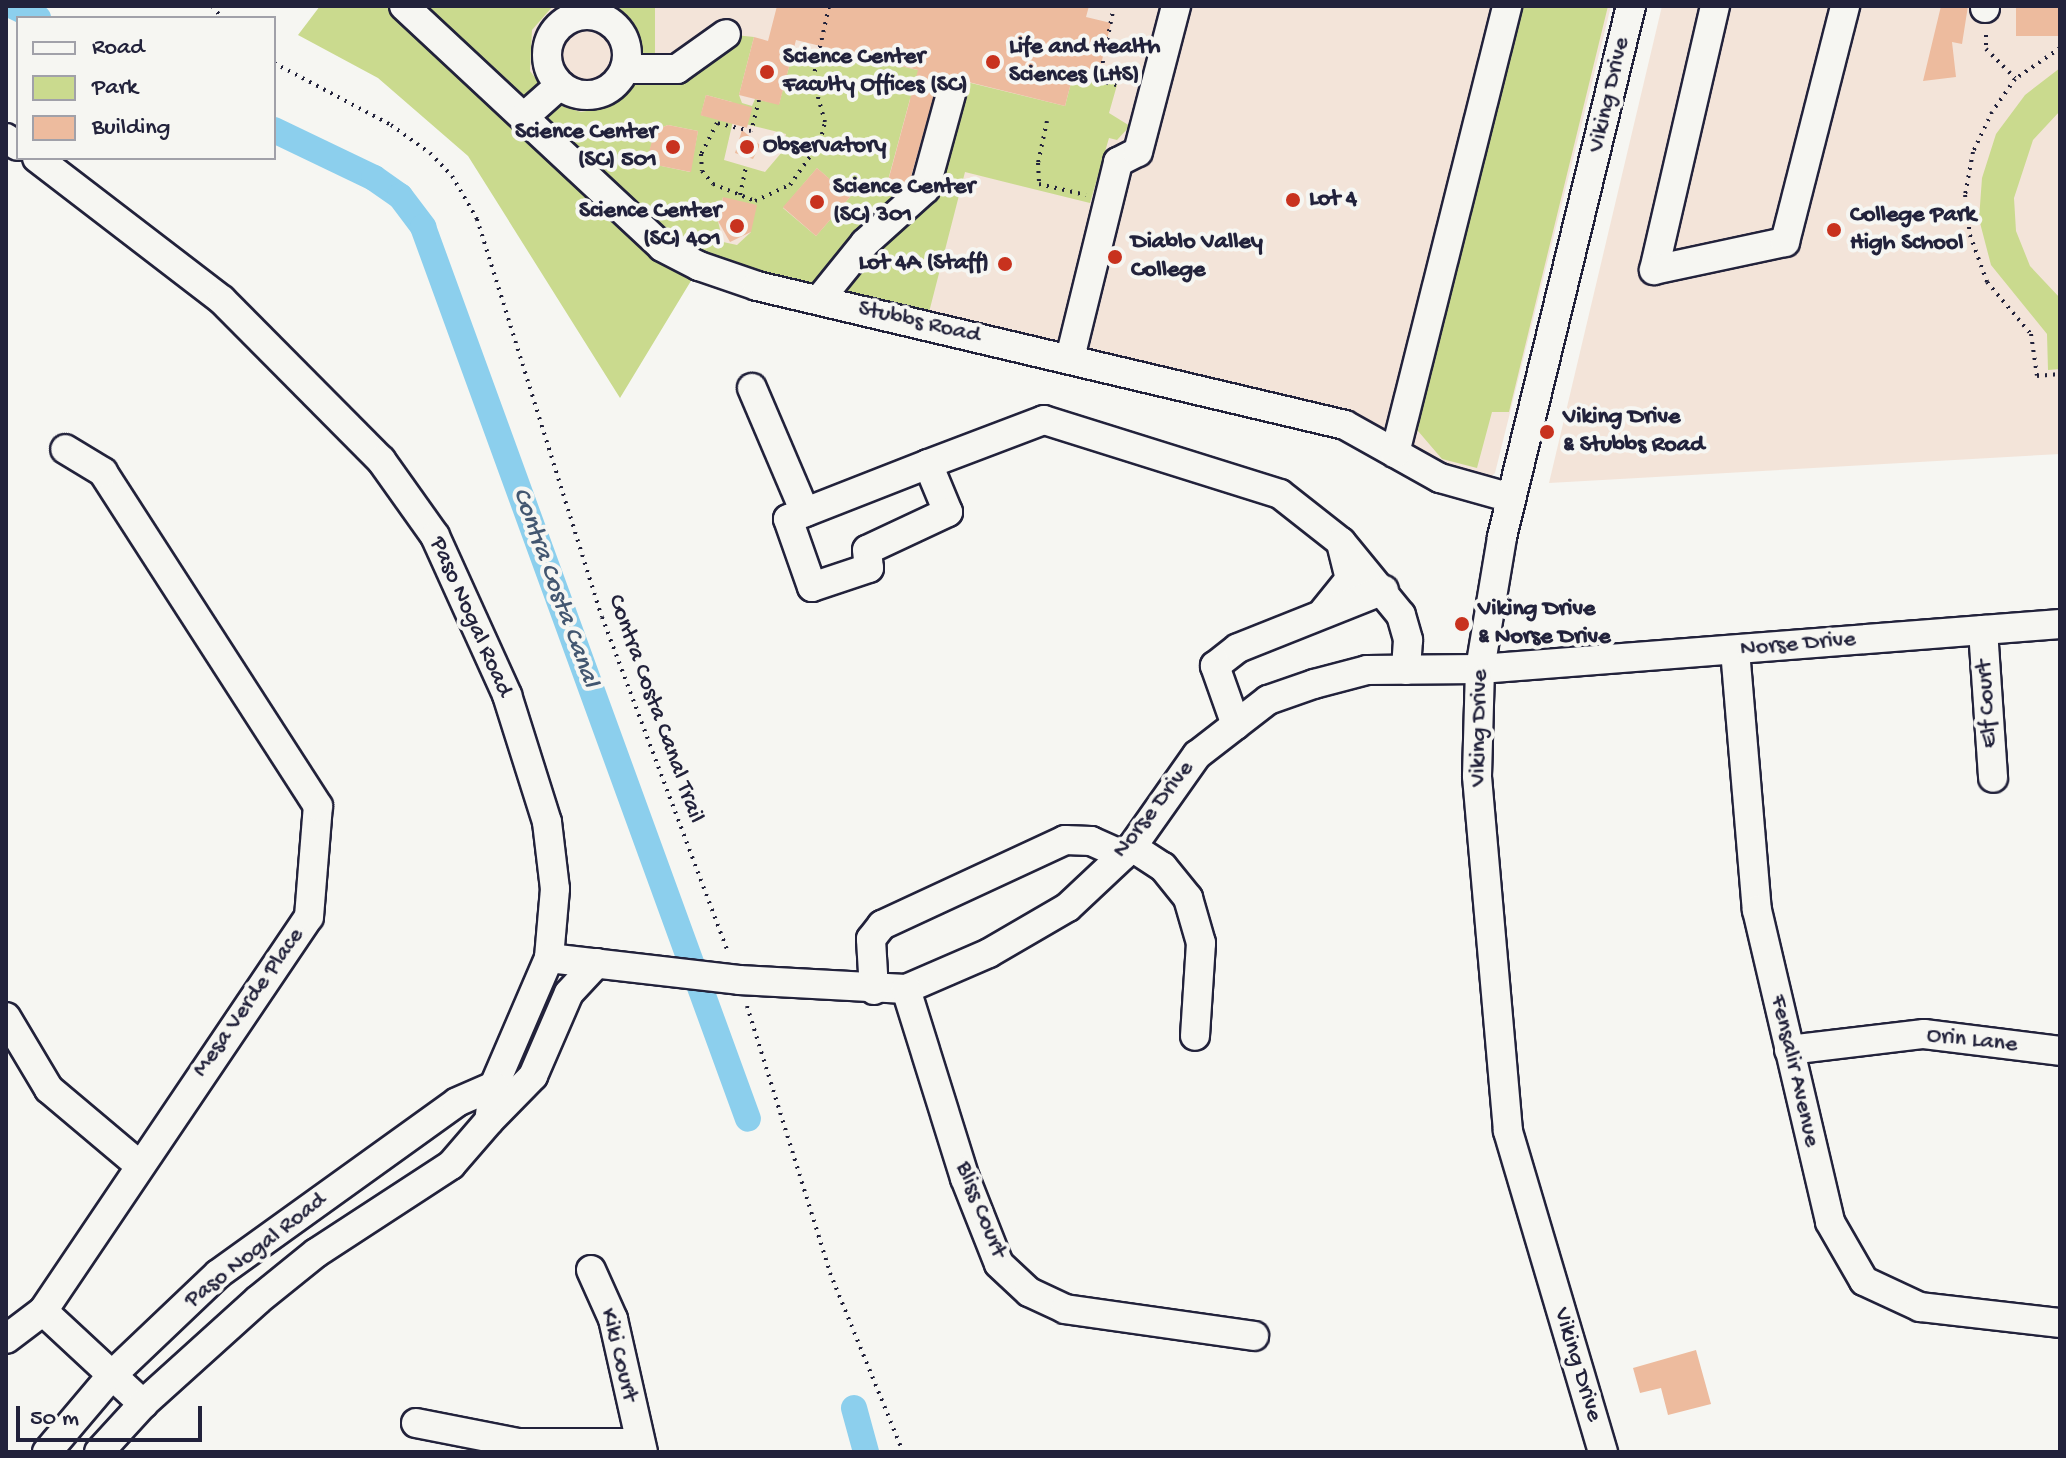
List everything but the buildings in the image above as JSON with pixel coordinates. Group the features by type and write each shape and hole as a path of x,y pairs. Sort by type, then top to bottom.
{"street":[{"name":"Stubbs Road","path":"404,6 662,247 757,286 1345,425 1440,478 1511,498"},
{"path":"1070,358 1118,162 1138,152 1176,6"},
{"path":"1395,453 1507,6"},
{"name":"Viking Drive","path":"1603,1452 1508,1131 1477,776 1480,669 1511,498 1631,6"},
{"path":"1715,6 1654,270 1785,242 1845,6"},
{"path":"592,15 614,25 627,49 625,69 610,89 597,94 579,94 560,85 549,67 548,48 559,27 573,17 592,15"},
{"path":"625,69 677,69 726,34"},
{"path":"524,117 560,85"},
{"path":"819,300 865,243 925,189 951,94"},
{"name":"Paso Nogal Road","path":"40,160 222,300 381,460 435,536 507,695 547,822 555,889 549,958 494,1086 489,1121 451,1165 316,1253 143,1404 99,1452"},
{"path":"752,388 805,512"},
{"path":"928,464 948,512 867,550 869,568 812,587 788,519 928,464 1044,420 1280,494 1341,542 1384,590 1401,615 1408,640 1406,670"},
{"name":"Mesa Verde Place","path":"43,1311 138,1164 309,917 318,806 103,472 65,449"},
{"path":"1323,612 1350,579 1341,542"},
{"path":"1236,725 1215,666 1238,648 1384,590"},
{"name":"Norse Drive","path":"549,958 730,979 874,990 906,989 989,953 1068,907 1128,851 1197,755 1268,700 1314,684 1367,670 1480,669 2060,624"},
{"name":"Elf Court","path":"1983,630 1993,778"},
{"name":"Fensalir Avenue","path":"1735,650 1757,910 1830,1222 1864,1281 1920,1307 2060,1323"},
{"path":"874,990 871,939 882,925 1065,840 1091,841 1128,851 1163,867 1188,898 1201,943 1195,1036"},
{"path":"489,1121 533,1076 569,993 597,963"},
{"name":"Bliss Court","path":"906,989 965,1178 999,1264 1029,1292 1065,1309 1254,1336"},
{"path":"6,1017 49,1089 138,1164"},
{"name":"Orin Lane","path":"1789,1050 1924,1034 2060,1051"},
{"name":"Paso Nogal Road","path":"47,1452 112,1375 218,1274 457,1102 494,1086"},
{"name":"Kiki Court","path":"591,1270 613,1319 641,1448"},
{"path":"6,1339 43,1311 143,1404"},
{"path":"416,1423 518,1443 641,1448"}],"path":[{"path":"759,100 751,131 717,123 701,154 702,171 713,184 755,201 776,195 790,185 820,142 825,122 813,79 829,6"},
{"path":"1114,6 1099,81 1117,85"},
{"path":"1985,7 1986,49 2015,79"},
{"path":"2060,48 2015,79 1973,152 1965,195 1970,235 1987,282 2031,334 2037,376 2060,374"},
{"name":"Contra Costa Canal Trail","path":"276,64 391,125 430,153 452,176 477,219 602,617 830,1273 903,1452"},
{"path":"1047,121 1038,163 1039,184 1092,197"},
{"path":"740,195 746,166"}],"shaded area":[{"name":"Diablo Valley College","path":"403,6 1611,6 1495,473 1478,489 1362,438 757,286"},
{"name":"College Park High School","path":"1662,6 2060,6 2060,454 1549,483"}],"green space":[{"path":"320,6 553,6 532,30 530,71 555,104 581,112 609,107 636,81 642,44 632,20 617,6 655,6 655,72 726,34 754,37 739,95 742,103 752,106 755,99 779,104 794,48 817,56 831,49 1065,106 1073,75 1117,85 1109,113 1130,126 1117,140 1109,138 1090,203 965,172 926,324 700,266 620,398 468,156 378,78 298,35","holes":["706,95 732,102 727,121 701,115","910,99 932,105 908,191 887,184","733,121 786,134 782,152 765,172 724,160","668,125 698,131 690,172 647,163 655,130","817,168 850,197 816,236 783,208","723,197 751,232 737,245 723,242 718,221"]},
{"path":"1507,6 1608,6 1509,412 1492,412 1477,468 1442,459 1418,431 1421,393"},
{"path":"2060,68 2060,111 2033,140 2014,198 2016,231 2030,266 2060,298 2060,369 2048,370 2047,334 1991,265 1979,219 1982,178 1996,134 2025,95"}],"waterway":[{"name":"Contra Costa Canal","path":"13,6 34,16"},
{"name":"Contra Costa Canal","path":"276,131 374,178 400,196 423,227 748,1119"},
{"name":"Contra Costa Canal","path":"854,1408 866,1452"}],"place":[{"name":"Life and Health Sciences (LHS)","path":"993,62"},
{"name":"Science Center Faculty Offices (SC)","path":"767,72"},
{"name":"Science Center (SC) 501","path":"673,147"},
{"name":"Observatory","path":"747,147"},
{"name":"Lot 4","path":"1293,200"},
{"name":"Science Center (SC) 301","path":"817,202"},
{"name":"Science Center (SC) 401","path":"737,226"},
{"name":"College Park High School","path":"1834,230"},
{"name":"Diablo Valley College","path":"1115,257"},
{"name":"Lot 4A (Staff)","path":"1005,264"},
{"name":"Viking Drive & Stubbs Road","path":"1547,432"},
{"name":"Viking Drive & Norse Drive","path":"1462,624"}]}
